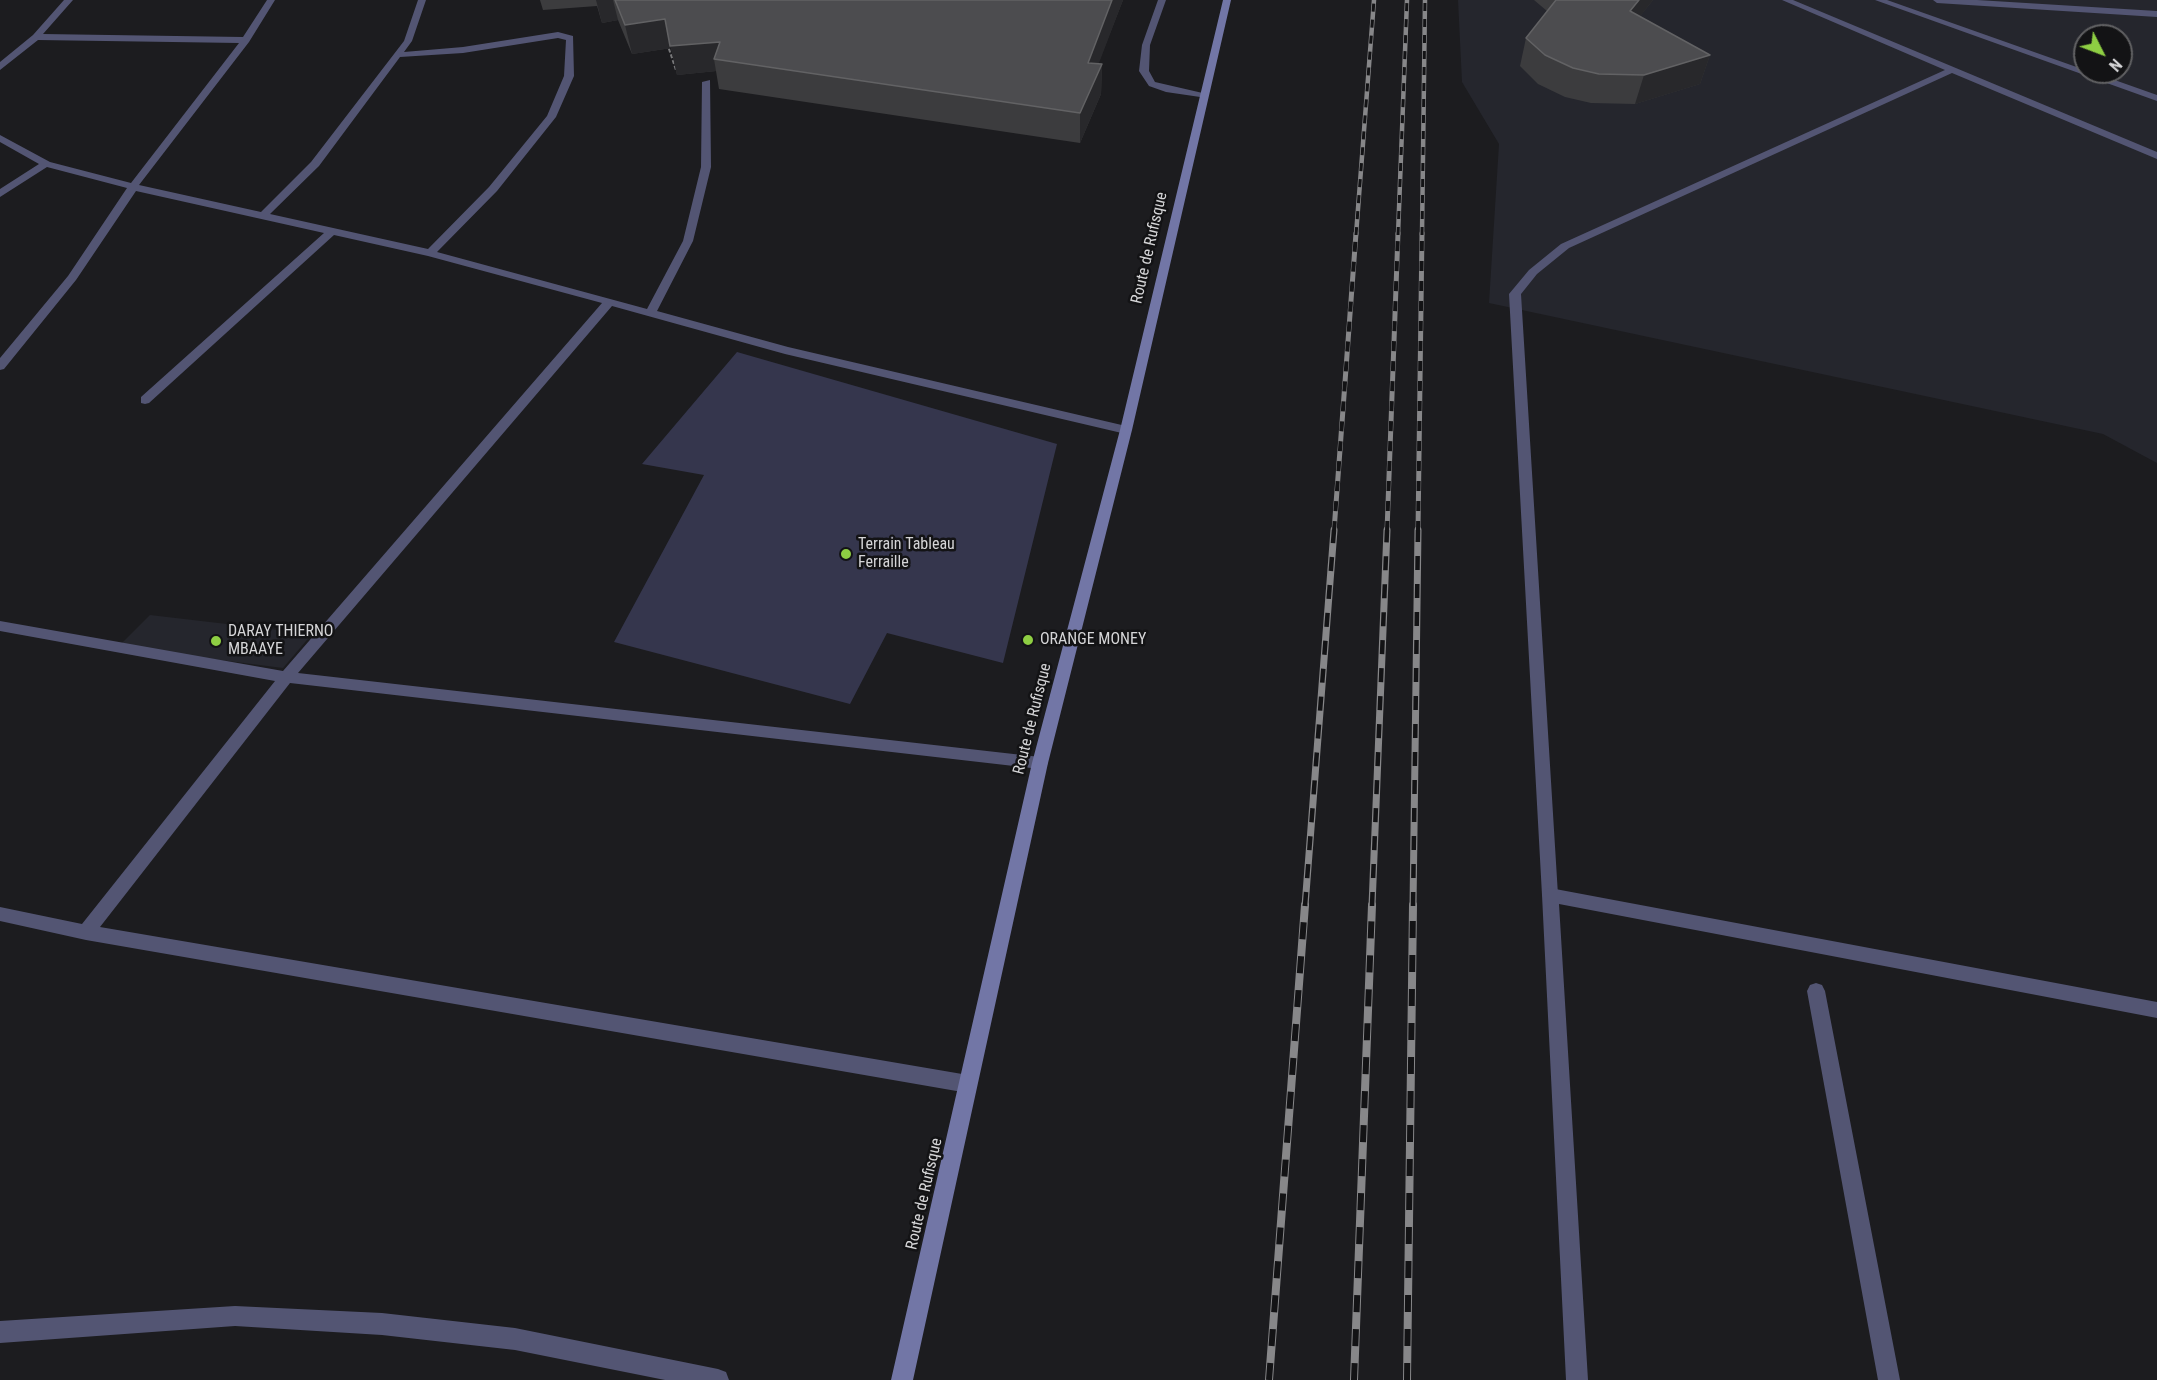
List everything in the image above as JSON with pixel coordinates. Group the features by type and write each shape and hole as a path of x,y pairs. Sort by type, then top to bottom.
{"main road":[{"name":"Route de Rufisque","path":"902,1380 1040,763 1126,430 1227,0"}],"street":[{"path":"0,67 36,37 69,0"},
{"path":"0,366 72,278 133,187 246,40 271,0"},
{"path":"264,215 315,164 397,55 412,32 422,0"},
{"path":"1161,0 1146,45 1144,71 1152,84 1204,96"},
{"path":"1786,0 2157,156"},
{"path":"1879,0 2157,98"},
{"path":"1937,0 2157,14"},
{"path":"397,55 454,51 558,35 570,38 569,76 551,117 493,189 429,253"},
{"path":"36,37 246,40"},
{"path":"1577,1380 1515,294 1533,272 1565,246 1952,70"},
{"path":"651,312 688,241 706,167 707,82"},
{"path":"0,138 46,164 133,187 429,253 785,350 1126,430"},
{"path":"0,194 46,164"},
{"path":"145,400 332,231"},
{"path":"86,932 286,677 610,301"},
{"path":"0,626 286,677 1040,763"},
{"path":"1550,895 2157,1010"},
{"path":"0,914 86,932 968,1084"},
{"path":"1816,991 1889,1380"},
{"path":"0,1332 235,1316 382,1324 515,1339 718,1380"}],"path":[{"path":"666,41 678,75 707,82"}],"shaded area":[{"path":"1458,0 2157,0 2157,463 2103,434 1489,303 1499,144 1462,82"},
{"name":"Terrain Tableau Ferraille","path":"737,352 1057,444 1003,663 887,633 850,704 614,642 704,475 642,464"},
{"name":"DARAY THIERNO MBAAYE","path":"150,615 312,634 283,668 118,647"}],"building":[{"path":"615,0 1112,0 1088,63 1102,64 1080,113 714,59 720,42 670,46 665,19 625,25"},
{"path":"1556,0 1639,0 1630,11 1710,55 1644,75 1599,74 1573,68 1545,55 1526,38"}],"railway":[{"path":"1356,235 1374,0"},
{"path":"1398,235 1407,0"},
{"path":"1422,235 1425,0"},
{"path":"1334,531 1356,233"},
{"path":"1387,531 1398,233"},
{"path":"1418,531 1422,233"},
{"path":"1305,906 1334,530"},
{"path":"1372,906 1387,530"},
{"path":"1413,906 1418,530"},
{"path":"1269,1380 1305,905"},
{"path":"1354,1380 1372,905"},
{"path":"1407,1380 1413,905"}],"place":[{"name":"Terrain Tableau Ferraille","path":"846,554"},
{"name":"ORANGE MONEY","path":"1028,640"},
{"name":"DARAY THIERNO MBAAYE","path":"216,641"}]}
